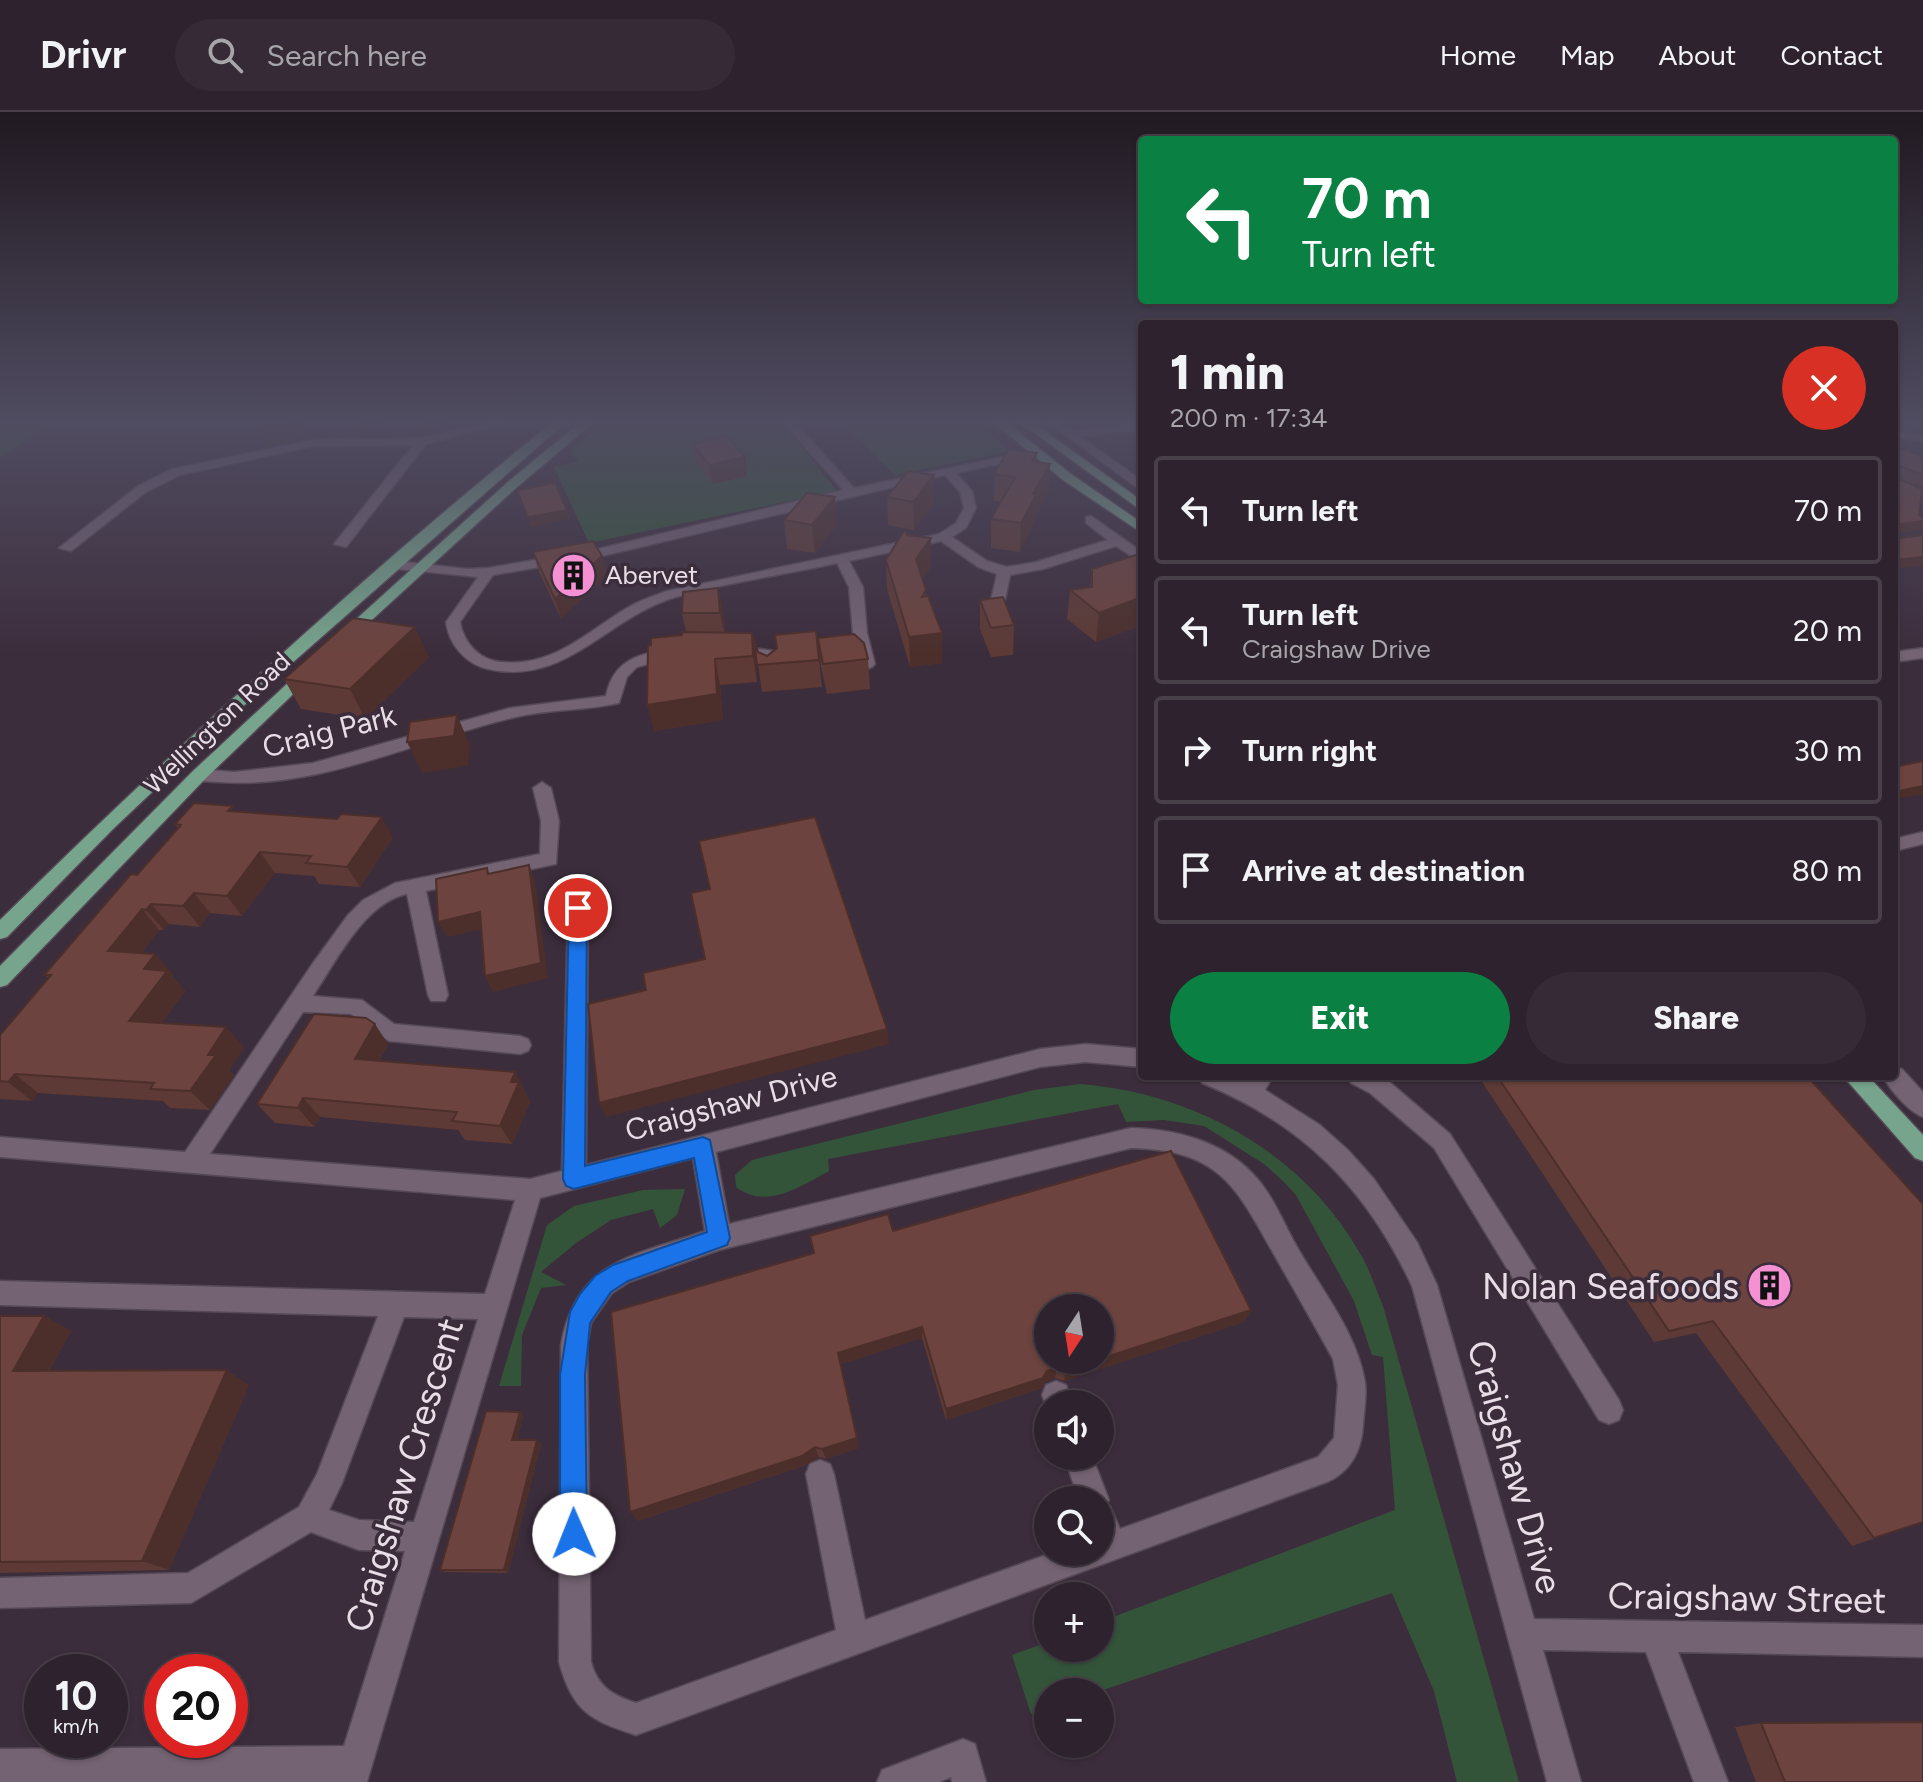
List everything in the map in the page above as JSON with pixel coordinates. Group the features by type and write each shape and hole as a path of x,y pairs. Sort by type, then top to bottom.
{"main road":[{"name":"Wellington Road","path":"0,932 225,714 468,499"},
{"name":"Wellington Road","path":"0,979 199,775 420,568 499,499"},
{"path":"1099,499 1138,526"},
{"path":"1858,1080 1923,1151"}],"street":[{"path":"66,548 129,499"},
{"path":"341,544 379,499"},
{"path":"397,565 488,572 598,553 822,499"},
{"path":"488,572 455,618 454,633 459,643 478,662 514,668 563,658 634,610 672,594 943,537 961,525 970,508 968,499"},
{"path":"1091,520 1138,556"},
{"path":"943,537 988,567 1004,572 1026,569 1117,541"},
{"path":"842,560 856,587 860,633 868,665"},
{"path":"998,600 1004,572"},
{"path":"716,649 769,654 770,675"},
{"name":"Craig Park","path":"199,775 233,780 253,778 350,757 513,712 613,700 616,679 629,666 651,656 689,651"},
{"path":"1898,656 1923,653"},
{"path":"191,1163 355,920 370,905 395,890 549,859 550,821 542,788"},
{"path":"1898,844 1923,838"},
{"path":"415,886 438,995"},
{"path":"574,1179 578,908"},
{"path":"298,1003 355,1006 389,1032 520,1045"},
{"name":"Craigshaw Drive","path":"0,1147 530,1190 1040,1058 1086,1053 1138,1058"},
{"name":"Craigshaw Drive","path":"1233,1080 1256,1084 1335,1152 1375,1195 1406,1242 1429,1300 1564,1782"},
{"path":"1367,1080 1378,1086 1442,1141 1609,1410"},
{"path":"1898,1080 1923,1107"},
{"path":"1058,1566 636,1719 605,1710 581,1689 575,1662 572,1375 578,1321 588,1302 603,1284 621,1273 719,1238 1131,1138 1157,1137 1201,1149 1234,1170 1247,1183 1345,1355 1352,1385 1348,1444 1327,1468 1114,1546"},
{"path":"703,1146 719,1238"},
{"name":"Craigshaw Crescent","path":"353,1773 530,1190"},
{"path":"0,1293 494,1307"},
{"path":"0,1593 191,1588 309,1517 328,1483 396,1304"},
{"path":"820,1474 854,1640"},
{"path":"309,1517 359,1535 424,1537"},
{"name":"Craigshaw Street","path":"1522,1634 1923,1641"},
{"path":"1656,1637 1711,1782"},
{"path":"894,1782 963,1756 969,1782"},
{"path":"0,1766 353,1773"}],"green space":[{"path":"569,499 799,499 589,543"},
{"path":"1080,1084 1122,1090 1202,1114 1240,1133 1274,1156 1306,1184 1334,1215 1369,1270 1383,1306 1519,1782 1457,1782 1434,1691 1392,1593 1114,1686 1114,1678 1034,1678 1034,1713 1031,1714 1012,1655 1034,1647 1034,1662 1114,1662 1114,1617 1395,1510 1383,1357 1372,1355 1354,1301 1296,1195 1264,1164 1204,1126 1164,1120 1126,1122 1118,1104 828,1159 829,1171 783,1194 759,1196 736,1187 735,1175 752,1160 1034,1090"},
{"path":"685,1189 677,1215 660,1228 653,1209 611,1220 576,1243 541,1272 566,1285 541,1288 522,1335 521,1386 499,1386 547,1225 574,1206 643,1190"}],"building":[{"path":"521,499 562,499 567,510 528,517"},
{"path":"802,499 833,499 812,525 784,520"},
{"path":"1002,499 1034,499 1021,523 991,519"},
{"path":"1898,499 1921,499 1919,515 1923,521 1900,524 1898,535"},
{"path":"905,529 907,535 931,538 916,559 926,590 922,597 928,596 942,633 909,637 886,560"},
{"path":"1898,535 1901,538 1923,535 1923,557 1898,560"},
{"path":"593,541 602,556 555,599 533,552"},
{"path":"1138,554 1138,598 1099,613 1070,590 1092,587 1092,569"},
{"path":"718,588 720,613 682,613 683,592"},
{"path":"1003,597 1014,625 991,628 980,600"},
{"path":"353,618 415,627 350,689 284,679"},
{"path":"816,631 819,660 757,665 754,638 758,652 767,656 777,648 775,635"},
{"path":"682,632 752,633 753,656 715,659 717,694 647,705 648,646 651,645 651,638 682,635"},
{"path":"854,634 864,643 868,659 823,664 818,638"},
{"path":"457,715 454,736 407,742 410,722"},
{"path":"1923,761 1923,786 1898,791 1898,766"},
{"path":"194,803 233,806 228,811 337,819 341,814 382,817 347,867 306,863 311,856 260,852 227,896 194,893 183,906 151,904 146,910 142,909 108,951 155,954 144,969 167,971 129,1021 226,1027 208,1055 216,1055 190,1091 150,1089 154,1083 15,1074 8,1082 0,1081 0,1035 51,975 44,975 131,874 137,875 181,825 175,824"},
{"path":"815,817 887,1029 599,1103 588,1004 646,990 643,973 705,959 691,893 710,889 699,841"},
{"path":"529,865 541,963 485,976 480,912 438,922 436,879 487,868 488,874"},
{"path":"314,1014 366,1018 375,1024 355,1059 515,1072 511,1082 519,1082 500,1126 452,1121 457,1112 303,1098 298,1108 257,1104"},
{"name":"Nolan Seafoods","path":"1500,1080 1811,1080 1923,1204 1923,1522 1874,1538 1713,1321 1669,1331"},
{"path":"1171,1151 1251,1310 1114,1354 1114,1294 1034,1294 1034,1374 1045,1374 1043,1378 946,1409 922,1327 838,1353 857,1438 822,1449 815,1447 802,1456 630,1512 611,1312 814,1253 810,1236 888,1214 893,1231"},
{"path":"0,1316 44,1316 13,1371 227,1370 142,1561 0,1562"},
{"path":"486,1411 520,1412 512,1440 537,1440 504,1570 440,1570"},
{"path":"1923,1722 1923,1782 1785,1782 1761,1723"}],"place":[{"name":"Abervet","path":"574,575"},
{"name":"Nolan Seafoods","path":"1770,1286"}],"route":[{"path":"574,1534 572,1375 578,1321 603,1284 621,1273 719,1238 703,1146 574,1179 578,908"}]}
